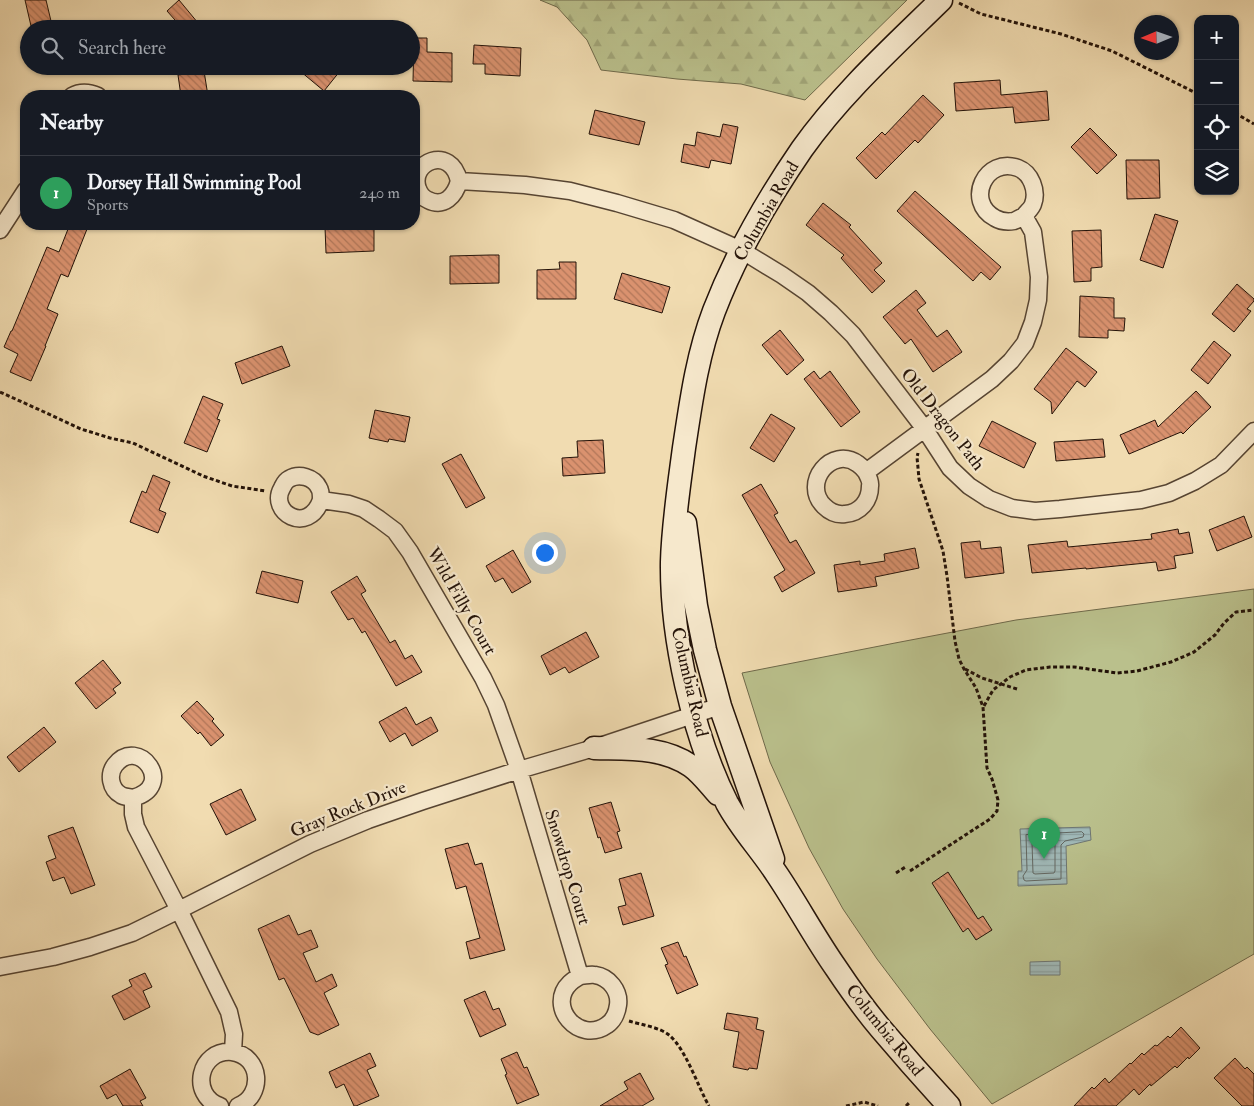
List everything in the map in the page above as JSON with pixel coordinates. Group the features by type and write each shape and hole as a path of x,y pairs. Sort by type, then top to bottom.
{"street":[{"name":"Columbia Road","path":"941,0 840,102 803,148 767,203 741,250 713,315 699,358 691,401 675,520 672,563 674,600 681,657 694,715 711,764 728,804 777,874 834,965 868,1012 949,1106"},
{"name":"Old Dragon Path","path":"459,181 525,185 570,191 674,220 741,250 808,293 831,314 853,336 924,428 950,468 969,486 989,499 1012,508 1035,511 1060,510 1141,500 1169,493 1196,481 1221,465 1254,431"},
{"path":"0,230 20,199"},
{"path":"866,472 992,379 1011,362 1025,342 1033,322 1038,300 1039,277 1033,232 1024,216"},
{"name":"Columbia Road","path":"682,470 685,519 696,606 705,650 720,706 757,810 777,874"},
{"path":"302,476 312,479 319,488 321,500 318,508 311,516 300,519 290,517 283,510 279,502 279,492 285,481 292,477 302,476"},
{"name":"Wild Filly Court","path":"321,500 349,504 364,509 395,531 410,552 483,678 496,705 519,770"},
{"name":"Gray Rock Drive","path":"0,966 53,957 90,947 132,932 310,844 368,820 720,706"},
{"path":"594,748 647,750 663,753 675,758 691,766 728,804"},
{"name":"Snowdrop Court","path":"519,770 580,976"},
{"path":"133,798 133,814 136,827 229,1012 234,1034 234,1052"},
{"path":"594,974 606,979 614,986 618,996 618,1005 610,1023 593,1031 583,1030 573,1025 566,1017 562,1008 562,999 569,983 580,976 594,974"},
{"path":"220,1106 211,1101 203,1090 201,1077 202,1070 209,1060 223,1052 234,1052 242,1055 250,1061 256,1074 256,1084 253,1092 248,1100 238,1106"}],"path":[{"path":"952,0 981,14 1061,34 1112,51 1194,92"},
{"path":"1239,115 1254,124"},
{"path":"0,392 81,428 110,438 133,443 203,476 232,486 279,492"},
{"path":"910,871 990,819 997,811 998,800 987,768 983,707 976,688 960,660 955,641 948,576 943,551 919,479 917,457 924,428"},
{"path":"983,707 993,690 1010,677 1026,670 1074,667 1117,673 1137,671 1171,662 1194,652 1215,635 1224,622 1236,612 1254,610"},
{"path":"964,669 982,678 1017,689"},
{"path":"896,873 907,866"},
{"path":"614,1017 657,1029 669,1035 678,1045 709,1106"},
{"path":"846,1106 864,1102 878,1106"},
{"path":"906,1106 910,1102"}],"green space":[{"path":"540,0 907,0 805,100 741,84 601,70 587,40 557,7"},
{"path":"1254,589 1254,954 992,1104 930,1029 877,959 843,909 809,848 770,762 742,673 1016,620"}],"water":[{"path":"1090,827 1091,840 1066,846 1067,884 1018,886 1018,871 1022,871 1020,829"},
{"path":"1060,961 1060,975 1030,975 1030,962"}],"building":[{"path":"25,0 46,0 51,20 30,20"},
{"path":"179,0 196,20 175,20 167,11"},
{"path":"420,38 427,38 427,52 452,53 452,82 413,81 413,75 420,75"},
{"path":"474,45 521,48 520,76 485,74 485,64 473,64"},
{"path":"178,75 205,75 207,90 180,90"},
{"path":"305,75 337,75 323,90"},
{"path":"1000,80 1001,95 1047,91 1049,120 1015,123 1013,107 956,111 954,83"},
{"path":"923,95 944,115 918,143 915,140 876,179 856,158 882,132 885,135"},
{"path":"595,110 645,122 639,145 589,134"},
{"path":"723,124 738,127 731,164 711,160 709,168 681,162 684,144 695,146 697,132 720,137"},
{"path":"1090,128 1117,155 1097,174 1071,147"},
{"path":"1126,160 1159,160 1160,198 1127,199"},
{"path":"915,191 1001,267 990,280 981,272 973,281 897,211"},
{"path":"823,203 851,225 849,227 882,263 874,270 885,281 872,293 841,258 844,255 806,225"},
{"path":"1155,214 1178,221 1163,268 1140,260"},
{"path":"68,230 87,230 68,277 61,274 47,309 58,314 31,381 10,372 18,354 4,347 47,247 59,252"},
{"path":"325,230 374,230 374,251 326,253"},
{"path":"1101,230 1102,267 1091,268 1091,281 1074,282 1072,231"},
{"path":"499,255 499,283 450,284 450,256"},
{"path":"559,262 576,262 576,299 537,299 537,270 560,269"},
{"path":"622,273 670,287 662,313 614,299"},
{"path":"1237,284 1254,301 1247,309 1251,311 1234,332 1212,314"},
{"path":"916,290 926,303 917,310 937,337 947,330 962,352 933,372 911,339 905,344 883,317"},
{"path":"1080,296 1114,298 1114,318 1125,318 1124,331 1108,330 1108,338 1079,337"},
{"path":"780,330 804,360 787,375 762,345"},
{"path":"1214,341 1231,355 1208,384 1191,370"},
{"path":"282,346 290,366 242,384 235,363"},
{"path":"1066,348 1097,372 1085,387 1077,381 1052,414 1051,402 1034,389"},
{"path":"814,371 820,379 830,371 860,412 841,427 804,379"},
{"path":"1196,391 1211,407 1183,434 1181,432 1129,454 1120,435 1155,420 1158,427"},
{"path":"203,396 223,404 217,419 220,420 207,452 184,443"},
{"path":"375,410 410,417 405,442 389,439 388,442 369,438"},
{"path":"771,414 795,428 774,462 750,448"},
{"path":"992,421 1036,443 1024,468 979,446"},
{"path":"1103,439 1105,457 1056,461 1054,442"},
{"path":"603,440 605,473 563,476 562,458 578,457 577,441"},
{"path":"461,454 485,498 466,508 442,464"},
{"path":"153,475 170,482 159,510 166,513 158,533 130,522 142,491 146,493"},
{"path":"761,484 778,513 774,515 790,543 796,540 815,573 782,592 774,577 785,570 742,495"},
{"path":"1244,516 1252,537 1217,551 1209,530"},
{"path":"1178,529 1179,534 1189,532 1193,553 1174,556 1176,568 1158,571 1156,562 1032,573 1028,545 1067,541 1068,547 1152,539 1151,534"},
{"path":"980,541 981,549 1001,547 1004,573 965,578 961,543"},
{"path":"915,548 919,568 875,577 877,586 838,592 834,565 860,561 860,565 885,561 884,554"},
{"path":"513,550 531,582 512,593 503,578 495,582 486,566"},
{"path":"262,571 303,581 298,603 256,593"},
{"path":"357,576 366,591 361,594 390,643 395,640 405,659 412,655 422,672 396,686 365,631 362,633 353,618 348,620 331,592"},
{"path":"586,632 599,657 569,673 565,667 550,675 541,656"},
{"path":"103,660 121,683 113,689 116,693 96,709 75,683"},
{"path":"197,701 214,719 212,721 224,735 211,746 200,732 198,734 181,716"},
{"path":"406,707 416,725 431,717 438,731 412,746 405,733 390,742 379,722"},
{"path":"44,727 56,742 19,772 7,757"},
{"path":"241,789 256,820 226,835 210,804"},
{"path":"611,802 620,831 617,832 622,848 605,853 600,837 598,838 589,808"},
{"path":"73,827 95,885 71,894 64,877 53,881 46,862 56,858 48,836"},
{"path":"468,843 475,865 482,863 505,950 470,959 466,942 480,938 466,886 456,889 445,849"},
{"path":"948,872 978,919 983,916 992,930 976,940 968,928 963,932 932,883"},
{"path":"641,873 654,916 623,925 618,907 626,905 619,879"},
{"path":"289,915 298,935 311,930 318,947 303,953 316,982 332,974 337,986 324,993 339,1025 318,1035 310,1032 284,978 279,980 258,929"},
{"path":"678,942 698,985 677,994 665,965 668,964 661,948"},
{"path":"145,973 152,987 143,991 150,1007 124,1020 112,996 132,986 129,980"},
{"path":"485,991 493,1010 499,1008 506,1025 480,1037 464,1000"},
{"path":"727,1013 758,1018 756,1029 764,1031 757,1069 749,1068 748,1070 733,1067 739,1032 724,1029"},
{"path":"1181,1027 1200,1048 1177,1068 1175,1066 1151,1086 1150,1084 1139,1095 1134,1089 1116,1106 1074,1106 1092,1087 1094,1089 1105,1078 1109,1083 1142,1053 1144,1055 1168,1036 1170,1038"},
{"path":"517,1052 524,1068 527,1067 539,1095 517,1104 505,1075 507,1074 501,1059"},
{"path":"370,1053 376,1066 367,1070 379,1096 354,1106 344,1084 336,1088 329,1072"},
{"path":"1235,1058 1245,1069 1247,1067 1254,1074 1254,1106 1242,1106 1214,1078"},
{"path":"130,1069 146,1098 140,1101 143,1106 123,1106 116,1094 107,1099 100,1086"},
{"path":"640,1073 654,1099 642,1106 600,1106 628,1089 624,1082"}],"place":[{"name":"Dorsey Hall Swimming Pool","path":"1044,859"}]}
